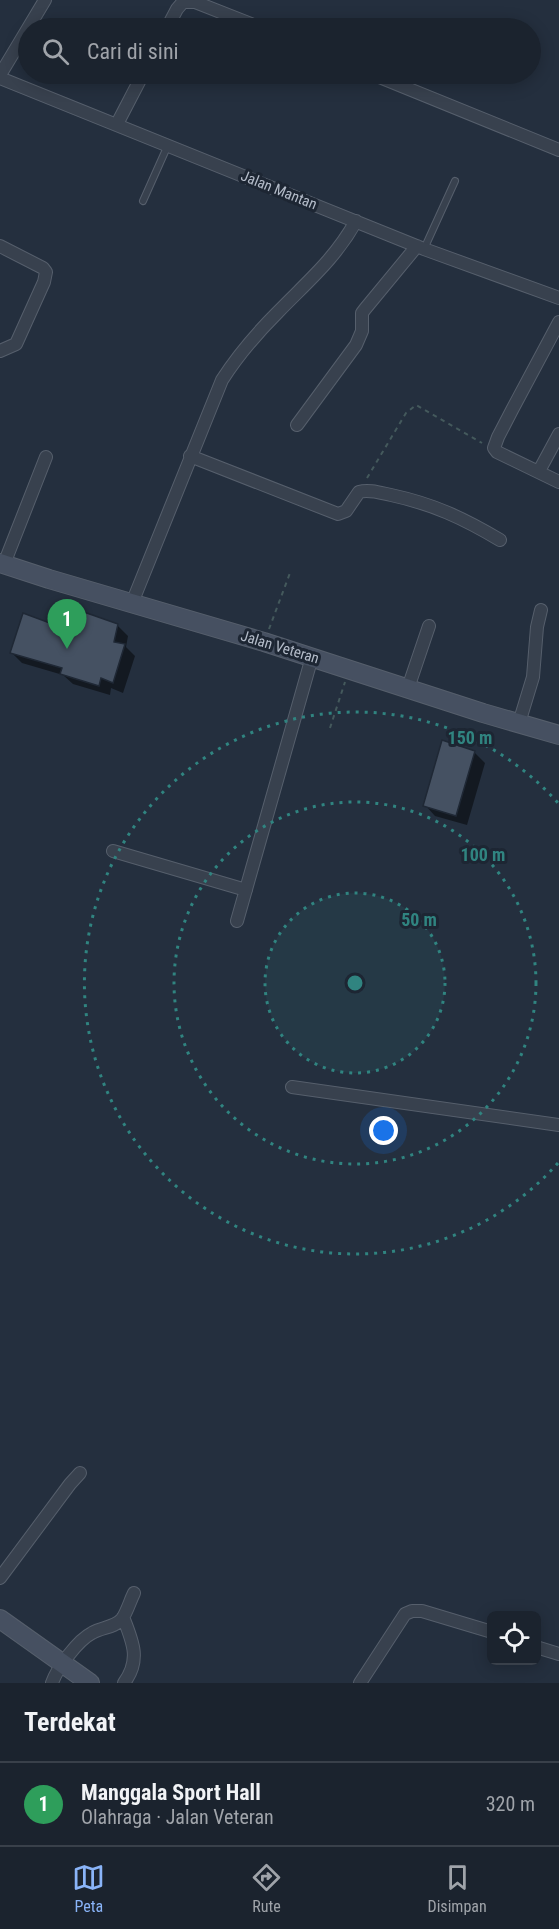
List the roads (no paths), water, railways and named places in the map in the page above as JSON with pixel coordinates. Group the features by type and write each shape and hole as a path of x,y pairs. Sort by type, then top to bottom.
{"street":[{"path":"34,18 45,0"},
{"path":"172,18 183,2 195,2 236,18"},
{"path":"0,76 18,46"},
{"name":"Jalan Mantan","path":"0,76 18,83"},
{"name":"Jalan Mantan","path":"20,84 421,247 559,298"},
{"path":"117,124 138,84"},
{"path":"397,84 559,150"},
{"path":"132,603 222,380 234,361 268,322 332,258 356,221"},
{"path":"0,246 43,268 46,272 16,344 0,351"},
{"path":"297,425 356,345 362,331 364,309 421,247"},
{"path":"559,322 498,437 495,450 559,482"},
{"path":"539,471 559,434"},
{"path":"190,456 338,514 346,511 361,491 374,492 410,499 454,514 500,540"},
{"path":"2,563 46,457"},
{"name":"Jalan Veteran","path":"2,563 264,642 559,735"},
{"path":"519,723 532,677 541,610"},
{"path":"408,688 429,627"},
{"path":"237,921 312,657"},
{"path":"113,851 246,890"},
{"path":"292,1087 559,1125"},
{"path":"0,1578 80,1473"},
{"path":"52,1683 61,1663 87,1636 118,1623 134,1593"},
{"path":"360,1683 405,1614 412,1611 422,1611 487,1630"},
{"path":"123,1617 132,1638 135,1658 130,1674 124,1683"},
{"path":"0,1619 90,1683"},
{"path":"541,1648 559,1654"}],"lane":[{"path":"143,201 168,145"},
{"path":"421,247 455,182"}],"place":[{"name":"Manggala Sport Hall","path":"67,649"}]}
